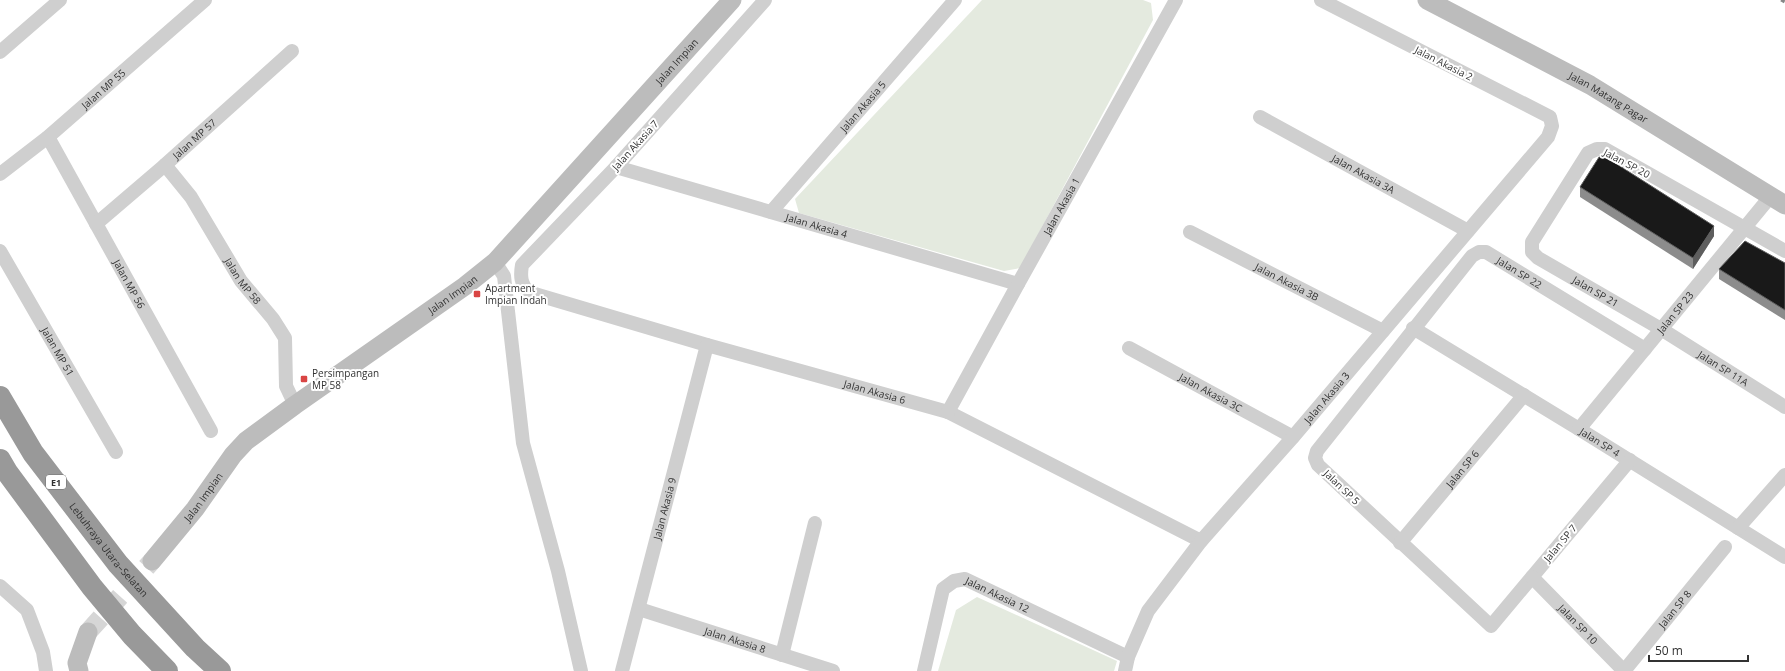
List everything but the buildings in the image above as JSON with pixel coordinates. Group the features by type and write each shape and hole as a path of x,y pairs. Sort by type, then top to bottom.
{"highway":[{"name":"Lebuhraya Utara–Selatan","path":"0,397 33,453 118,564 190,642 220,671"},
{"path":"0,460 7,472 92,587 132,635 167,671"}],"street":[{"path":"0,52 60,0"},
{"name":"Jalan MP 55","path":"0,174 48,137 205,0"},
{"name":"Jalan Impian","path":"152,561 195,509 234,455 246,442 295,405 465,286 495,262 732,0"},
{"name":"Jalan Akasia 7","path":"528,292 522,284 520,275 522,265 616,167 765,0"},
{"name":"Jalan Akasia 5","path":"771,212 955,0"},
{"name":"Jalan Akasia 1","path":"948,412 1176,0"},
{"name":"Jalan Akasia 2","path":"1321,0 1550,117 1552,126 1548,136"},
{"name":"Jalan Matang Pagar","path":"1427,0 1590,85 1778,201"},
{"name":"Jalan MP 57","path":"96,224 166,165 292,51"},
{"name":"Jalan Akasia 3A","path":"1260,117 1468,231"},
{"name":"Jalan Akasia 3","path":"1125,671 1128,657 1148,611 1202,541 1293,437 1548,136"},
{"name":"Jalan MP 56","path":"48,137 210,431"},
{"name":"Jalan SP 20","path":"1532,252 1532,242 1557,200 1588,153 1597,148 1605,149 1745,228"},
{"name":"Jalan MP 58","path":"166,165 191,196 241,281 273,319 284,338 286,386 295,405"},
{"name":"Jalan Akasia 4","path":"616,167 1018,284"},
{"name":"Jalan SP 23","path":"1579,429 1745,228 1778,201"},
{"path":"1745,228 1785,252"},
{"name":"Jalan Akasia 3B","path":"1190,232 1383,331"},
{"name":"Jalan MP 51","path":"0,251 116,452"},
{"name":"Jalan SP 22","path":"1413,328 1472,256 1479,252 1486,252 1645,349"},
{"name":"Jalan SP 21","path":"1532,252 1538,258 1661,329"},
{"path":"495,262 504,276 523,443 558,571 581,671"},
{"name":"Jalan Akasia 6","path":"528,292 707,346 948,412 1202,541"},
{"name":"Jalan SP 4","path":"1413,328 1630,460 1785,557"},
{"name":"Jalan SP 5","path":"1413,328 1317,451 1315,458 1318,465 1400,543 1491,626"},
{"name":"Jalan SP 11A","path":"1661,329 1785,407"},
{"name":"Jalan Akasia 9","path":"622,671 707,346"},
{"name":"Jalan Akasia 3C","path":"1129,348 1293,437"},
{"name":"Jalan SP 6","path":"1400,543 1524,395"},
{"name":"Jalan SP 7","path":"1491,626 1630,460"},
{"path":"1738,528 1785,475"},
{"path":"782,655 815,523"},
{"name":"Jalan SP 8","path":"1624,671 1724,547"},
{"name":"Jalan SP 10","path":"1532,577 1624,671"},
{"name":"Jalan Akasia 12","path":"924,671 943,589 954,581 965,579 1128,657"},
{"path":"0,586 27,610 43,652 46,671"},
{"name":"Jalan Akasia 8","path":"639,609 833,671"},
{"path":"79,671 77,663 88,632"}],"shaded area":[{"path":"982,0 1143,0 1151,3 1153,20 1020,268 1004,271 799,213 795,199"},
{"path":"977,597 1117,661 1114,671 938,671 956,610"}],"tunnel":[{"path":"88,632 152,561"}],"railway":[{"path":"1781,0 1785,2"}],"place":[{"name":"Apartment Impian Indah","path":"477,294"},
{"name":"Persimpangan MP 58","path":"304,379"}]}
